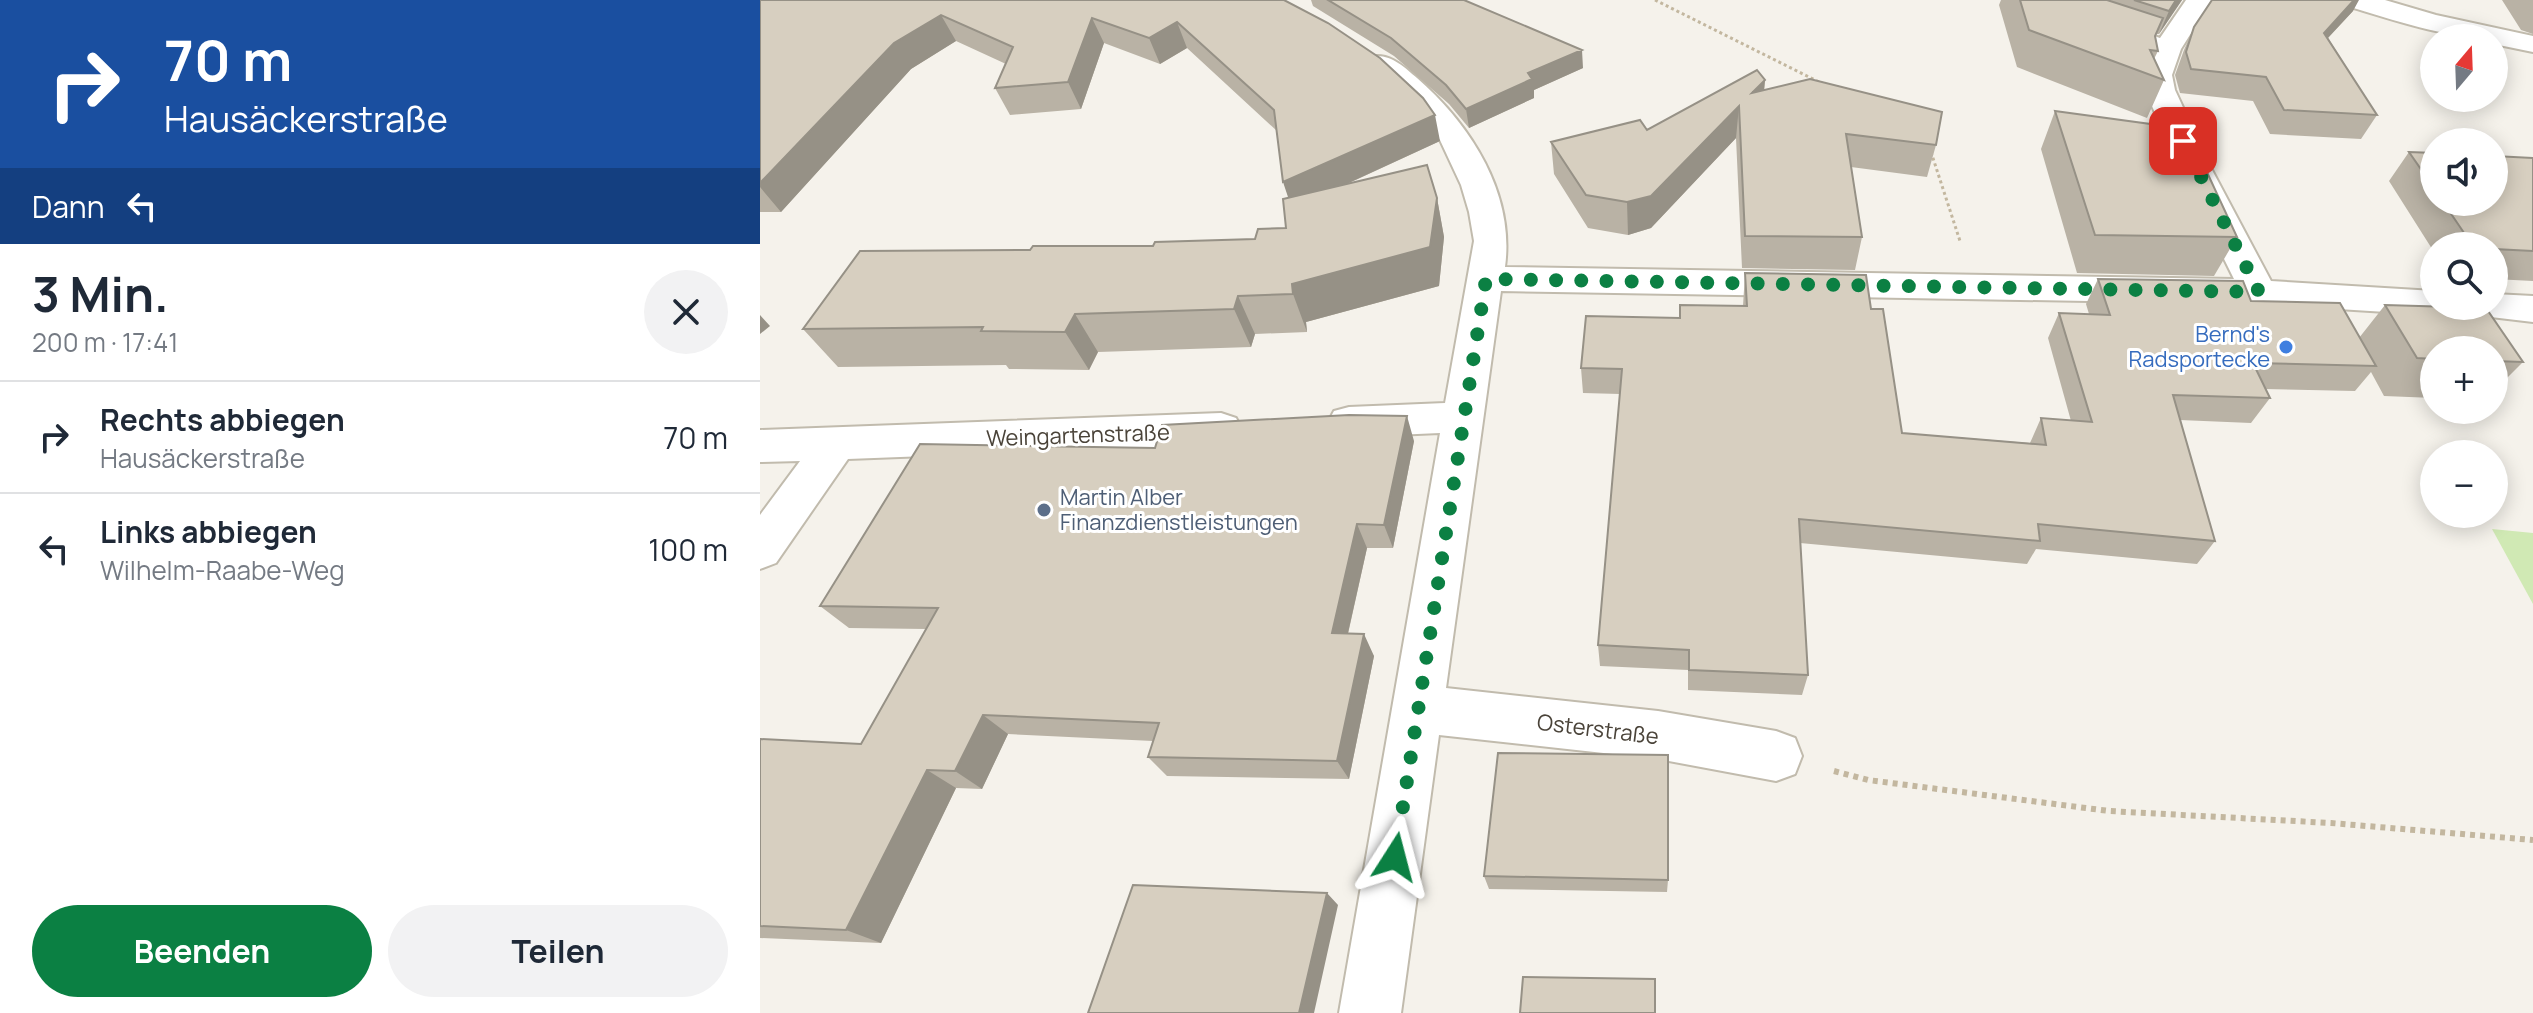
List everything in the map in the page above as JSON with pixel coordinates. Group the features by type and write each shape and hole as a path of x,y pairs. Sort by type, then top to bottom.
{"street":[{"path":"2019,0 2167,49"},
{"path":"2199,0 2167,49 2157,75 2160,90 2196,170 2259,292"},
{"path":"2356,0 2431,22 2533,44"},
{"path":"1349,42 1409,86 1456,135 1487,211 1491,241 1370,1013"},
{"path":"1486,279 2259,292 2420,302"},
{"path":"2508,307 2533,309"},
{"path":"1305,424 1463,417"},
{"name":"Weingartenstraße","path":"760,446 1258,427"},
{"path":"760,550 836,444"},
{"name":"Osterstraße","path":"1418,709 1658,735 1776,756"}],"path":[{"path":"1655,0 1831,88"},
{"path":"1931,151 1974,288"},
{"path":"1776,756 1868,780 2109,811 2331,823 2533,840"}],"green space":[{"path":"2492,529 2533,533 2533,604"}],"building":[{"path":"760,0 1284,0 1328,23 1380,58 1423,98 1435,115 1283,182 1274,110 1177,22 1149,38 1092,18 1068,82 995,88 1013,47 941,15 894,43 760,183"},
{"path":"1328,0 1464,0 1582,50 1528,73 1532,79 1466,109 1446,85 1391,38"},
{"path":"2020,0 2107,0 2163,18 2155,36 2158,51 2150,50 2164,80 2029,30"},
{"path":"2134,0 2176,0 2169,11"},
{"path":"2212,0 2354,0 2324,33 2377,115 2284,110 2266,77 2191,69 2186,52 2194,27"},
{"path":"1757,70 1765,80 1752,93 1810,79 1942,112 1936,145 1846,134 1862,237 1745,236 1739,106 1651,196 1627,202 1586,195 1551,142 1640,120 1647,130"},
{"path":"2055,111 2187,129 2237,237 2095,235"},
{"path":"2409,152 2420,152 2420,168"},
{"path":"2508,157 2533,158 2533,251 2508,250 2508,232 2463,232 2453,216 2508,216"},
{"path":"1427,165 1437,198 1430,247 1292,284 1293,294 1238,296 1234,309 1075,314 1065,332 981,331 983,327 803,329 860,251 1030,250 1033,246 1153,246 1155,242 1255,239 1258,229 1286,228 1283,199"},
{"path":"1745,273 1866,275 1871,309 1883,309 1902,433 2046,445 2041,418 2092,422 2059,313 2110,315 2098,279 2243,281 2251,301 2340,303 2376,366 2253,363 2270,398 2173,395 2215,541 2038,524 2040,541 1799,519 1808,675 1689,670 1689,650 1598,645 1622,369 1581,368 1586,316 1680,318 1680,305 1747,306"},
{"path":"2385,305 2420,306 2420,320 2494,320 2505,336 2420,336 2420,358 2417,358"},
{"path":"2508,340 2523,362 2508,361"},
{"path":"1349,415 1407,416 1384,525 1357,524 1332,633 1364,634 1337,761 1148,757 1159,723 983,715 955,771 927,770 846,930 760,926 760,739 861,744 938,608 820,606 920,444 1155,448 1162,425"},
{"path":"1498,753 1668,755 1668,880 1484,876"},
{"path":"1133,885 1327,893 1299,1013 1088,1013"},
{"path":"1523,977 1655,979 1655,1013 1520,1013"}],"place":[{"name":"Bernd's Radsportecke","path":"2286,347"},
{"name":"Martin Alber Finanzdienstleistungen","path":"1044,510"}],"route":[{"path":"1395,857 1486,279 2259,292 2183,141"}]}
